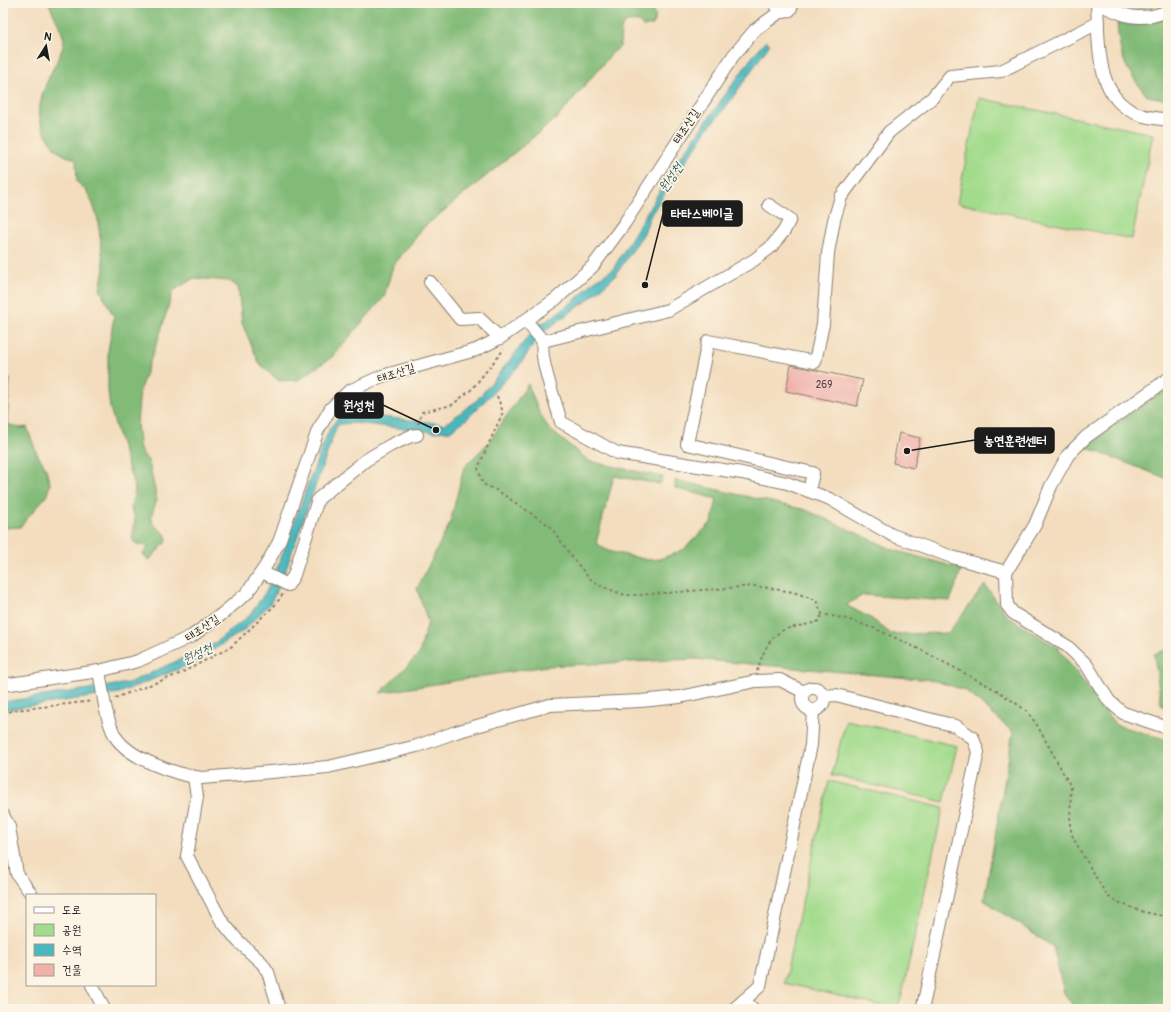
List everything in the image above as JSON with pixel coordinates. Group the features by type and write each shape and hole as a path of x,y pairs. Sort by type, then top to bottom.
{"street":[{"name":"태조산길","path":"3,685 99,671 138,661 192,636 222,614 266,574 279,542 318,430 331,408 349,391 382,376 504,341 528,324 593,266 624,224 733,56 777,7 790,10 793,3"},
{"path":"1168,11 1157,15 1138,18 1123,15 1097,3 1102,68 1106,83 1114,96 1125,106 1138,114 1168,120"},
{"path":"809,492 813,473 688,444 708,342 815,362 823,324 828,253 834,220 841,197 889,132 932,98 950,76 1001,71 1098,23"},
{"path":"541,340 668,310 709,287 760,256 771,247 784,231 790,219 769,205"},
{"path":"430,282 460,319 479,318 504,341"},
{"path":"528,324 541,340 547,372 561,422 617,453 742,473 787,483 830,499 892,535 952,557 1006,572"},
{"path":"1168,379 1086,437 1068,456 1051,486 1035,525 1006,572 1007,605 1013,613 1067,646 1086,664 1109,701 1123,713 1168,728"},
{"path":"266,574 287,584 294,575 318,499 366,460 391,445 411,436 417,435"},
{"path":"99,671 104,699 116,737 128,749 173,772 194,777 208,778 328,767 416,746 456,732 550,705 641,701 680,697 754,681 780,680 804,692 814,688 820,690 824,696"},
{"path":"804,692 803,703 808,708 813,710"},
{"path":"824,696 836,695 956,726 973,738 978,752 923,1006 920,1009"},
{"path":"813,710 821,706 824,696"},
{"path":"734,1009 760,986 811,745 813,710"},
{"path":"194,777 197,797 187,856 221,920 238,941 262,963 268,972 279,1009"},
{"path":"3,815 9,827 17,874 31,894"},
{"path":"92,986 104,1009"},
{"path":"744,1000 753,1009"}],"path":[{"path":"419,418 422,412 452,405 472,389 504,341"},
{"path":"497,396 503,412 478,468 483,484 498,491 550,526 571,556 589,578 603,587 625,595 632,595 755,586 793,592 816,600 822,614 819,621 784,630 774,637 766,647 754,681"},
{"path":"3,713 16,710 121,697 179,674 231,647 276,604 287,584"},
{"path":"822,614 847,619 876,629 919,649 998,691 1027,711 1037,725 1070,787 1070,826 1073,838 1108,896 1122,904 1144,912 1168,917"}],"green space":[{"path":"49,3 648,3 656,16 653,25 643,27 639,22 627,22 623,24 620,47 614,51 558,117 424,227 393,266 384,297 332,357 298,380 279,381 259,363 242,323 238,287 229,281 194,278 173,291 161,331 140,389 137,424 140,450 149,462 157,500 151,516 153,524 166,535 167,541 149,560 143,555 148,546 136,544 132,539 135,518 131,509 135,489 110,408 108,391 108,351 114,317 100,289 104,269 98,220 87,192 77,182 76,159 62,154 56,149 48,138 40,119 43,91 61,52 64,40"},
{"path":"648,3 705,3 651,8"},
{"path":"1118,3 1160,3 1150,7 1133,8"},
{"path":"1168,17 1168,100 1147,96 1133,78 1122,55 1117,23 1143,23"},
{"path":"979,98 1153,134 1132,239 957,203"},
{"path":"3,376 10,379 7,424 20,428 27,427 37,454 45,466 50,483 47,495 20,527 3,528"},
{"path":"528,384 539,412 549,429 589,461 663,477 660,484 614,476 596,543 608,551 648,560 660,559 683,550 712,522 717,499 675,488 675,480 806,510 894,550 962,569 950,601 863,595 846,605 872,619 891,634 948,633 985,585 1008,617 1058,648 1116,725 1168,740 1168,1009 1075,1009 1064,993 1053,947 984,900 1013,732 965,690 932,680 694,659 546,666 380,693 419,654 428,622 417,589 450,523 464,467 489,442"},
{"path":"1168,388 1168,479 1085,447 1112,426"},
{"path":"1168,649 1168,707 1161,704 1154,654"},
{"path":"846,720 957,746 944,802 832,775"},
{"path":"829,781 943,808 901,999 896,1007 891,1008 784,983"}],"water":[{"path":"766,41 770,44 726,107 709,127 676,176 650,216 644,233 615,276 587,301 540,335 519,366 468,418 450,431 433,432 356,423 340,424 336,428 282,580 270,604 243,631 191,664 119,693 3,710 3,702 128,683 212,645 250,615 267,590 280,561 320,452 330,428 337,419 349,415 373,416 445,424 476,401 538,324 545,322 574,301 593,282 613,269 675,165 755,53"}],"building":[{"path":"791,365 863,380 857,406 786,391"},
{"path":"899,433 920,438 914,468 893,463"}],"place":[{"name":"타타스베이글","path":"645,285"},
{"name":"원성천","path":"436,430"},
{"name":"농연훈련센터","path":"907,451"}]}
